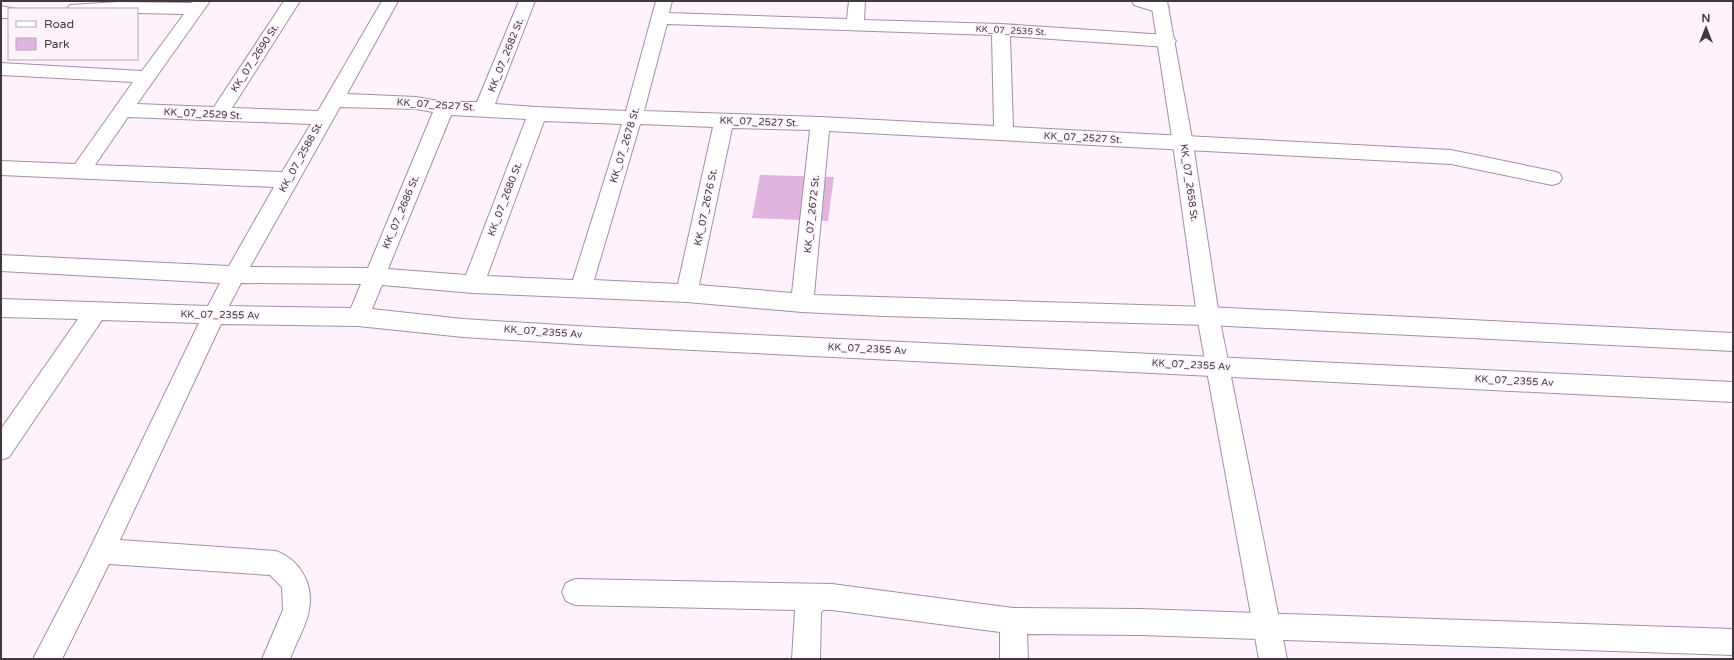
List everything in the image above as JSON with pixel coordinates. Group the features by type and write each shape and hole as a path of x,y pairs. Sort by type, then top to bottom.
{"street":[{"name":"KK_07_2690 St.","path":"218,115 292,1"},
{"name":"KK_07_2588 St.","path":"47,659 103,551 214,315 235,274 323,118 336,100 390,1"},
{"name":"KK_07_2682 St.","path":"484,109 527,1"},
{"name":"KK_07_2678 St.","path":"581,288 633,118 664,1"},
{"path":"855,25 857,1"},
{"path":"1140,1 1160,4"},
{"name":"KK_07_2658 St.","path":"1160,4 1183,144 1208,316 1273,659"},
{"path":"98,8 199,5"},
{"path":"80,171 199,5"},
{"name":"KK_07_2535 St.","path":"659,18 1001,30 1167,41"},
{"path":"1001,30 1004,134"},
{"path":"1,69 146,77"},
{"name":"KK_07_2527 St.","path":"336,100 416,103 444,108 484,109 537,114 820,124 1451,157 1552,178"},
{"name":"KK_07_2686 St.","path":"358,317 444,108"},
{"name":"KK_07_2529 St.","path":"123,110 323,118"},
{"name":"KK_07_2680 St.","path":"473,284 537,114"},
{"name":"KK_07_2676 St.","path":"687,293 724,121"},
{"name":"KK_07_2672 St.","path":"802,303 820,124"},
{"path":"1,168 288,180"},
{"path":"1,263 235,274 374,276 473,284 687,293 802,303 883,307 1208,316 1733,342"},
{"name":"KK_07_2355 Av","path":"1,308 214,315 358,317 456,327 593,336 1733,392"},
{"path":"1,449 96,311"},
{"path":"103,551 276,563 295,582 296,610 276,659"},
{"path":"575,592 815,598 832,597 1013,621 1140,622 1733,642"},
{"path":"806,659 808,612 815,598"},
{"path":"1013,621 1014,659"}],"green space":[{"path":"760,175 834,177 828,221 752,218"}]}
